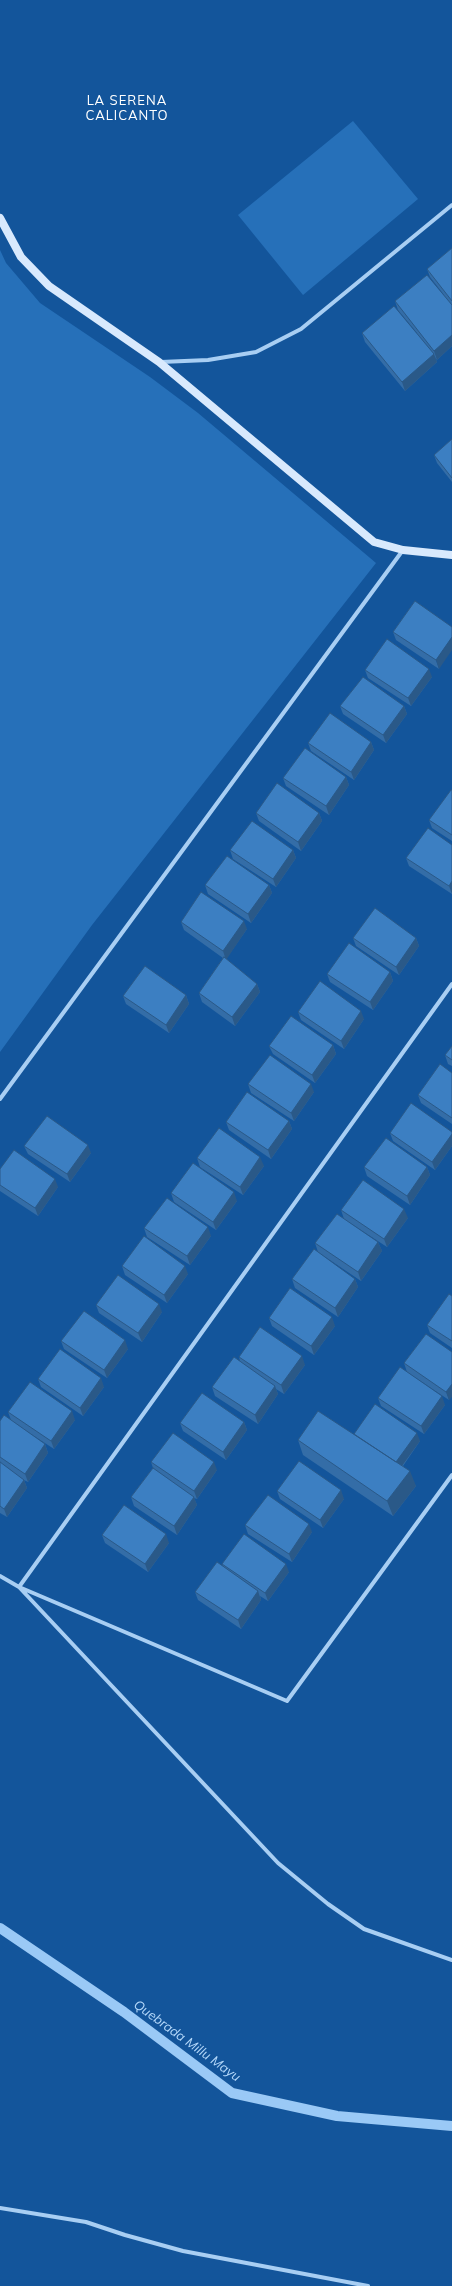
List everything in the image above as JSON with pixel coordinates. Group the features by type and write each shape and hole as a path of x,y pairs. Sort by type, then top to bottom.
{"street":[{"path":"159,362 208,360 256,352 301,329 452,205"},
{"path":"0,218 21,257 49,286 159,362 374,542 403,550 452,555"},
{"path":"0,1099 403,550"},
{"path":"19,1587 452,984"},
{"path":"0,1576 19,1587 287,1700 452,1475"},
{"path":"19,1587 278,1863 328,1904 364,1929 452,1960"},
{"path":"0,2208 86,2222 125,2235 183,2251 368,2286"}],"shaded area":[{"path":"353,121 418,199 303,295 238,215"},
{"path":"0,250 6,263 40,303 150,377 198,413 376,563 92,925 0,1052"}],"building":[{"path":"452,248 452,301 427,269"},
{"path":"427,275 452,305 452,335 434,351 395,301"},
{"path":"394,306 434,354 402,382 362,333"},
{"path":"452,439 452,478 434,455"},
{"path":"415,601 452,627 452,637 436,660 393,632"},
{"path":"387,639 429,669 408,698 365,670"},
{"path":"363,677 404,706 383,735 340,706"},
{"path":"330,713 371,742 351,772 308,743"},
{"path":"305,748 346,777 326,806 283,778"},
{"path":"277,783 319,813 298,842 256,813"},
{"path":"452,790 452,835 429,820"},
{"path":"252,821 293,850 273,879 230,850"},
{"path":"428,828 452,845 452,881 449,886 406,858"},
{"path":"227,856 269,885 248,914 205,885"},
{"path":"201,892 244,921 223,951 181,922"},
{"path":"375,908 416,938 396,967 353,938"},
{"path":"349,943 390,972 370,1002 327,974"},
{"path":"224,957 257,984 232,1017 199,993"},
{"path":"145,966 186,995 166,1025 123,996"},
{"path":"320,981 361,1011 341,1041 298,1012"},
{"path":"291,1016 333,1045 312,1075 269,1046"},
{"path":"452,1046 452,1060 445,1055"},
{"path":"270,1055 311,1084 291,1113 248,1084"},
{"path":"440,1064 452,1073 452,1118 418,1095"},
{"path":"247,1092 289,1121 268,1150 226,1122"},
{"path":"411,1103 452,1132 432,1162 390,1133"},
{"path":"47,1116 88,1145 67,1174 24,1146"},
{"path":"219,1128 260,1157 240,1187 197,1158"},
{"path":"386,1138 427,1167 407,1196 364,1167"},
{"path":"14,1150 55,1179 35,1208 0,1185 0,1169"},
{"path":"193,1163 234,1192 213,1222 171,1193"},
{"path":"363,1180 404,1209 384,1239 341,1210"},
{"path":"167,1198 208,1227 187,1256 144,1228"},
{"path":"337,1214 378,1242 358,1272 315,1243"},
{"path":"144,1236 185,1266 164,1295 122,1266"},
{"path":"314,1249 355,1279 335,1308 292,1279"},
{"path":"118,1275 159,1304 138,1333 96,1305"},
{"path":"290,1288 332,1317 311,1346 269,1318"},
{"path":"449,1294 452,1296 452,1341 427,1325"},
{"path":"84,1311 125,1340 104,1370 61,1341"},
{"path":"260,1327 302,1356 281,1385 239,1357"},
{"path":"426,1334 452,1352 452,1384 446,1392 404,1363"},
{"path":"60,1349 101,1378 80,1408 38,1379"},
{"path":"234,1357 275,1386 255,1415 212,1387"},
{"path":"400,1367 442,1396 421,1426 378,1398"},
{"path":"30,1382 72,1411 51,1441 8,1412"},
{"path":"202,1393 244,1422 223,1452 180,1423"},
{"path":"375,1404 417,1433 396,1462 354,1434"},
{"path":"318,1411 410,1471 387,1501 298,1440"},
{"path":"4,1415 45,1444 25,1474 0,1457 0,1421"},
{"path":"173,1433 214,1462 194,1491 151,1462"},
{"path":"299,1461 341,1490 320,1520 277,1491"},
{"path":"0,1462 24,1480 4,1509 0,1506"},
{"path":"153,1468 194,1497 174,1526 131,1497"},
{"path":"268,1495 309,1524 289,1554 245,1525"},
{"path":"124,1505 166,1534 145,1564 102,1535"},
{"path":"244,1534 286,1564 265,1593 222,1564"},
{"path":"217,1562 258,1591 238,1620 195,1592"}],"waterway":[{"name":"Quebrada Millu Mayu","path":"0,1928 124,2012 232,2093 337,2116 452,2126"}],"district":[{"name":"LA SERENA CALICANTO","path":"127,108"}]}
